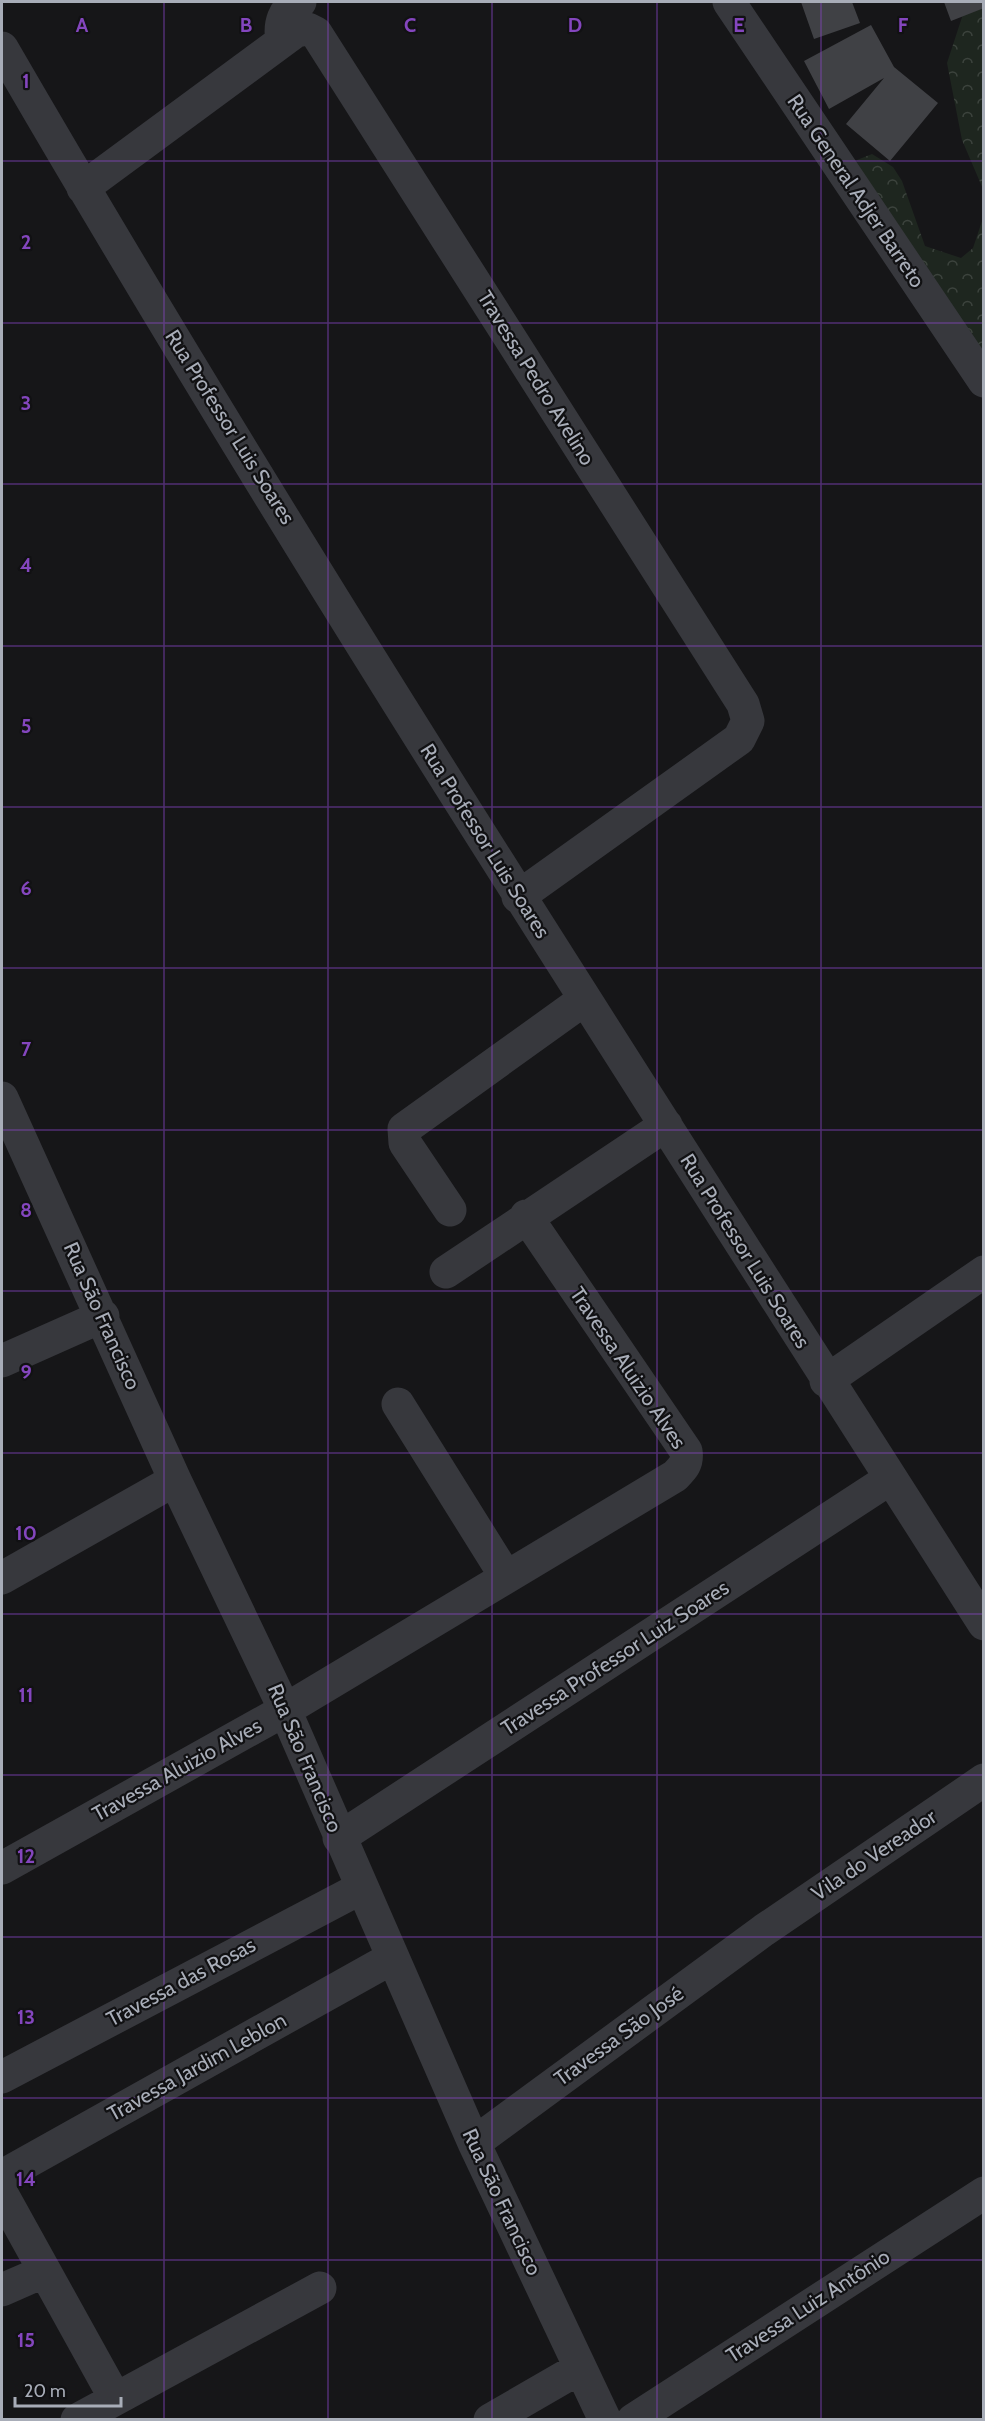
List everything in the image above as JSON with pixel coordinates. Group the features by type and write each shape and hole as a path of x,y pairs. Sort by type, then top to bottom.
{"street":[{"path":"282,41 279,27 285,14 300,2"},
{"name":"Rua General Adjer Barreto","path":"729,2 984,381"},
{"name":"Travessa Pedro Avelino","path":"83,188 282,41 303,28 316,33 737,694 748,720 739,739 518,897"},
{"name":"Rua Professor Luis Soares","path":"2,48 83,188 518,897 666,1125 826,1381 984,1624"},
{"path":"450,1210 405,1143 404,1129 585,999"},
{"name":"Rua São Francisco","path":"2,1098 176,1480 285,1710 474,2143 604,2420"},
{"path":"446,1272 526,1216 666,1125"},
{"name":"Travessa Aluizio Alves","path":"2,1868 285,1710 675,1476 687,1460 686,1451 526,1216"},
{"path":"826,1381 984,1272"},
{"path":"2,1361 103,1316"},
{"path":"398,1404 506,1577"},
{"name":"Travessa Professor Luiz Soares","path":"339,1838 891,1478"},
{"path":"2,1578 176,1480"},
{"name":"Vila do Vereador","path":"764,1930 984,1780"},
{"name":"Travessa das Rosas","path":"2,2077 361,1888"},
{"name":"Travessa São José","path":"474,2143 764,1930"},
{"name":"Travessa Jardim Leblon","path":"2,2176 392,1958"},
{"name":"Travessa Luiz Antônio","path":"633,2420 984,2193"},
{"path":"2,2194 43,2272 115,2398"},
{"path":"2,2290 43,2272"},
{"path":"76,2420 320,2288"},
{"path":"490,2420 580,2368"}],"green space":[{"path":"967,2 983,2 983,189 962,140 947,63"},
{"path":"872,154 893,167 902,181 925,246 961,258 973,248 983,218 983,389 849,174 857,160"}],"building":[{"path":"801,2 852,2 860,23 814,39"},
{"path":"944,2 984,2 984,8 951,21"},
{"path":"871,25 894,67 938,103 890,161 846,124 884,78 829,109 804,61"}]}
